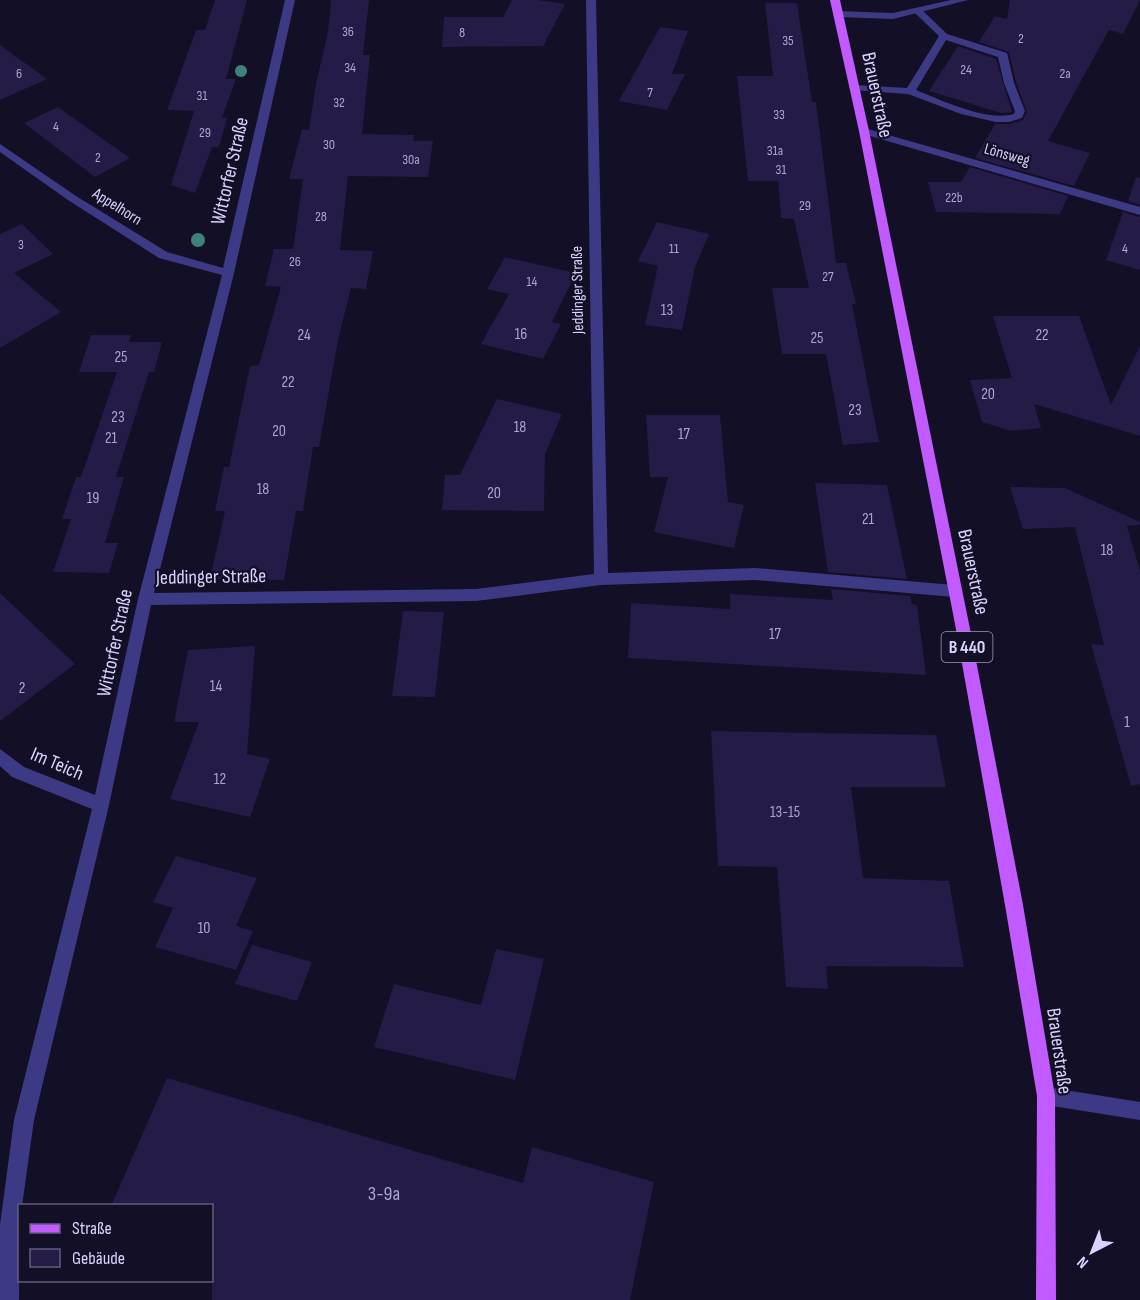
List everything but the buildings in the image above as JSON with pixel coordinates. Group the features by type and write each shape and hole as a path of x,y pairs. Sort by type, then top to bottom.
{"main road":[{"name":"Brauerstraße","path":"836,7 864,131 962,624 1012,894 1046,1096 1046,1300"}],"street":[{"name":"Wittorfer Straße","path":"9,1300 8,1240 24,1120 101,805 145,599 228,273 290,0"},
{"name":"Jeddinger Straße","path":"591,0 601,579"},
{"path":"836,7 894,16 963,0"},
{"path":"855,88 910,91 988,118 1006,120 1018,117 1020,111 1003,55 944,36 918,11"},
{"path":"910,91 944,36"},
{"name":"Lönsweg","path":"864,131 1140,211"},
{"name":"Appelhorn","path":"0,147 72,198 163,255 228,273"},
{"name":"Jeddinger Straße","path":"145,599 476,595 601,579 755,574 954,591"},
{"name":"Im Teich","path":"0,756 18,772 101,805"},
{"path":"1046,1096 1140,1111"}]}
